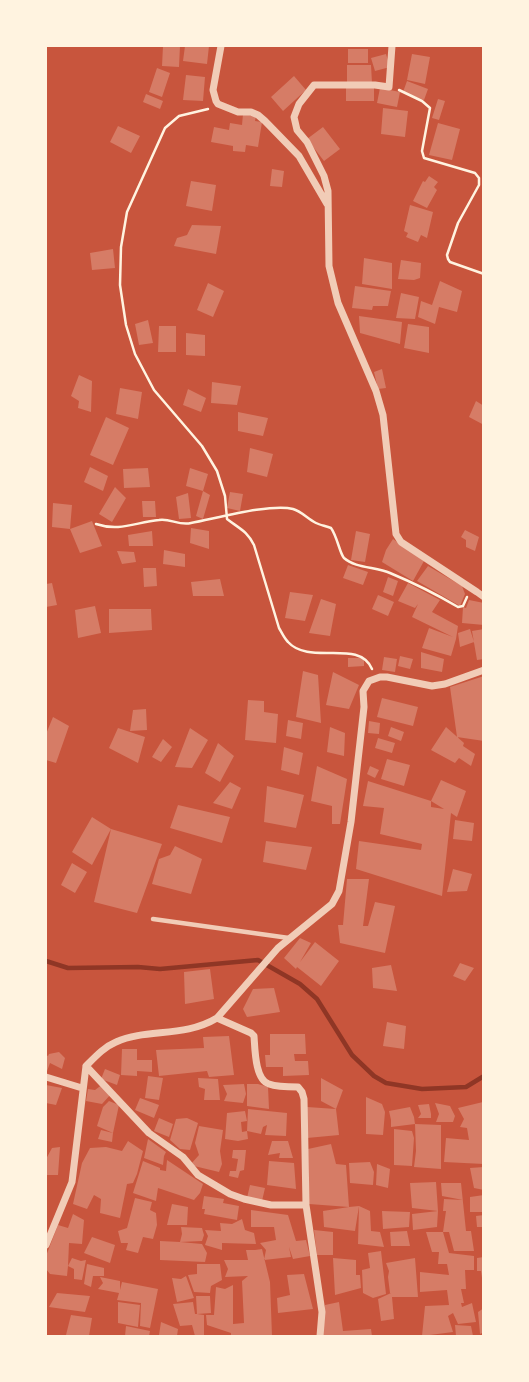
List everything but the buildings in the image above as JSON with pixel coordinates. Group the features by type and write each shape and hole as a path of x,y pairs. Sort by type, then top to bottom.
{"street":[{"path":"221,46 213,90 215,101 238,112 251,112 265,121 299,156 328,206"},
{"path":"392,46 389,87 314,85 295,111 294,117 297,130 307,142 324,176 328,191 329,265 338,303 376,391 383,415 396,534 401,542 419,555 484,597"},
{"path":"46,1245 72,1182 86,1066 97,1054 116,1041 204,1026 217,1018 278,948 332,904 340,891 351,822 364,707 363,691 369,681 387,677 432,686 484,670"},
{"path":"217,1018 254,1036 258,1069 265,1083 298,1087 302,1092 306,1205 322,1312 320,1336"},
{"path":"86,1066 149,1133 183,1157 198,1175 244,1199 271,1205 306,1205"},
{"path":"46,1077 82,1088"}],"lane":[{"path":"153,919 289,938"}],"path":[{"path":"389,87 429,106 422,151 424,158 475,173 479,178 479,185 458,223 447,260 484,274"},
{"path":"222,106 179,116 165,128 127,212 121,247 120,285 126,325 135,354 154,390 202,446 217,471 225,496 227,519 241,527 254,545 279,628 286,640 293,647 306,652 351,653 362,656 368,660 376,678"},
{"path":"96,524 120,528 163,519 184,524 267,509 294,509 316,523 331,528 345,559 387,571 458,607 463,606 471,588"}],"waterway":[{"path":"46,961 68,968 160,969 258,960 300,984 317,999 352,1055 374,1076 386,1083 422,1089 466,1087 484,1076"}]}
